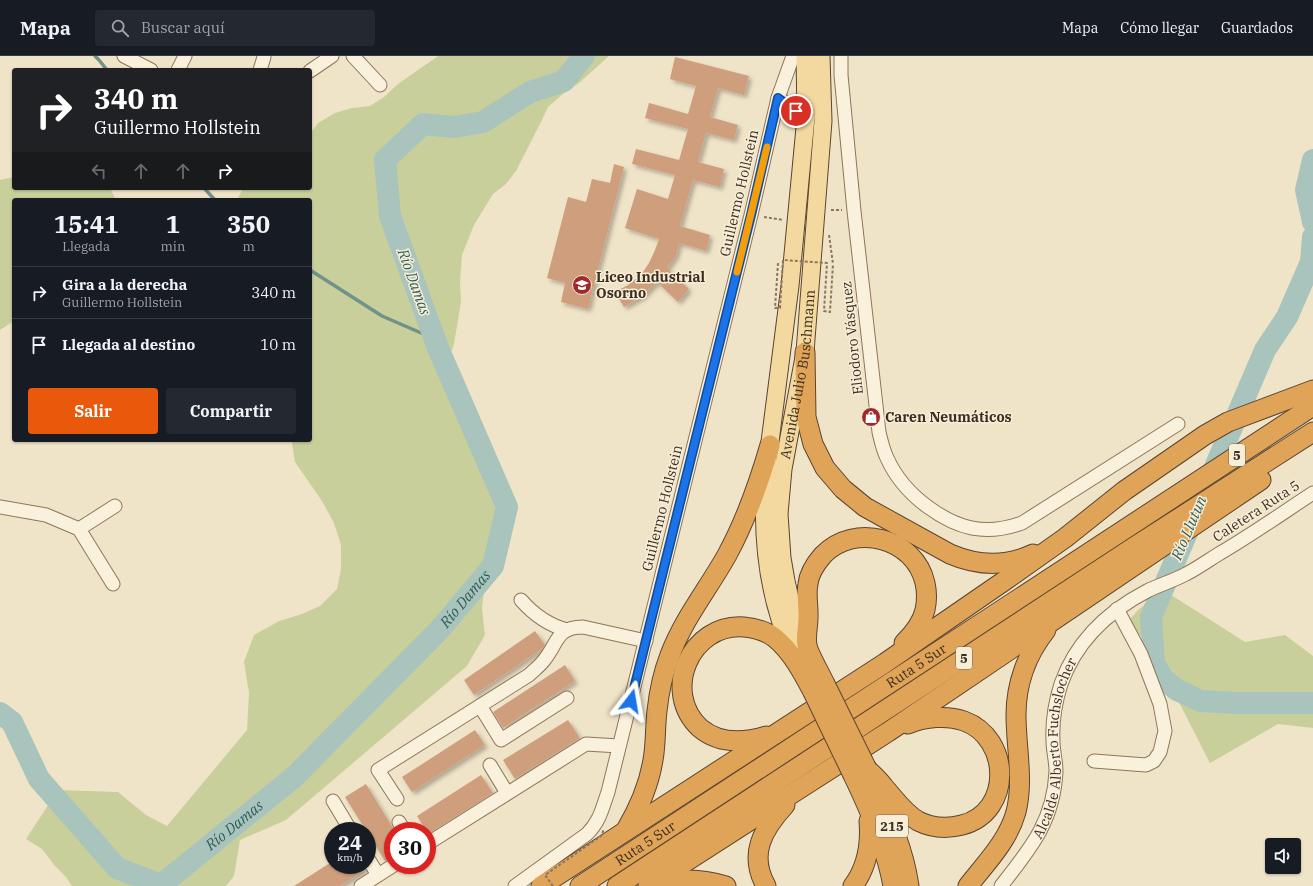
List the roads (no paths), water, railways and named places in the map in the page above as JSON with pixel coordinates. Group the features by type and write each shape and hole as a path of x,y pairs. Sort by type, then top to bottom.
{"highway":[{"path":"805,352 806,417 813,444 825,468 834,479 854,499 865,507 950,554 965,560 980,563 992,564 1017,560 1065,538"},
{"path":"541,886 885,663 1008,579 1065,538 1124,491 1205,435 1228,422 1313,390"},
{"name":"Ruta 5 Sur","path":"580,886 1313,406"},
{"name":"Ruta 5 Sur","path":"617,886 1128,551 1313,432"},
{"path":"649,886 888,732 1235,498 1313,442"},
{"path":"624,832 641,802 651,772 655,745 659,693 669,657 684,623 716,574 749,510 770,445"},
{"path":"807,646 809,613 808,585 810,575 820,559 834,546 847,540 862,537 881,538 900,547 915,561 924,579 926,595 925,610 917,628 885,663"},
{"path":"968,886 997,850 1011,827 1020,788 1016,714 1019,689 1025,665 1030,654 1041,636 1055,620"},
{"path":"783,730 764,737 741,741 721,740 713,737 697,725 686,708 682,688 684,669 692,652 705,638 722,630 740,627 758,630 775,638 819,688 860,772 883,785 903,810 911,816 927,825 945,828 956,827 966,824 982,815 992,804 999,786 1000,777 998,760 996,752 987,737 973,726 958,719 937,718 912,722 888,732"},
{"name":"Avenida Julio Buschmann","path":"807,646 819,688"},
{"name":"215","path":"860,772 867,804 885,855 892,886"},
{"name":"215","path":"860,772 881,799 899,845 909,886"},
{"path":"766,886 758,864 759,846 765,830 779,811 799,790"},
{"path":"853,886 862,872 868,852 870,827 867,804"},
{"path":"649,886 689,880 704,881 726,886"}],"main road":[{"name":"Avenida Julio Buschmann","path":"800,667 786,637 772,592 768,569 764,521 764,497 790,286 806,117 805,56"},
{"name":"Avenida Julio Buschmann","path":"807,646 794,610 786,581 780,536 779,514 783,469 805,352 823,121 821,56"}],"street":[{"path":"124,56 147,68"},
{"path":"179,68 185,56"},
{"path":"312,70 332,56"},
{"path":"353,56 380,85"},
{"name":"Guillermo Hollstein","path":"515,886 587,834 595,826 599,819 620,746 751,215 778,98 793,56"},
{"name":"Eliodoro Vásquez","path":"841,56 841,75 854,210 879,432 887,458 900,481 920,502 941,516 959,525 979,529 1001,529 1022,523 1178,424"},
{"path":"778,98 806,117"},
{"name":"Caletera Ruta 5","path":"1114,611 1146,592 1192,570 1257,531 1313,493"},
{"path":"79,529 116,506"},
{"path":"0,507 46,515 79,529 113,584"},
{"path":"521,600 537,616 556,627 567,630"},
{"path":"1094,761 1146,765 1154,761 1160,752 1165,731 1160,704 1141,654 1114,611"},
{"name":"Alcalde Alberto Fuchslocher","path":"1001,886 1030,849 1049,812 1056,770 1053,743 1054,713 1064,677 1082,644 1100,622 1114,611"},
{"path":"397,799 378,770 529,675 546,659 558,638 567,630 583,627 646,641"},
{"path":"480,706 501,740 567,698"},
{"path":"436,838 586,744 620,746"},
{"path":"490,765 508,793"},
{"path":"332,801 345,822"},
{"path":"360,886 384,871"}],"waterway":[{"path":"95,56 105,68"},
{"name":"Río Damas","path":"0,713 12,722 39,779 117,868 161,885 294,777 441,628 493,566 507,507 438,348 390,216 385,160 423,124 454,127 483,122 530,92 564,81 584,56"},
{"name":"Río Llutun","path":"1313,160 1306,190 1313,222"},
{"path":"206,190 213,198"},
{"name":"Río Llutun","path":"1313,237 1311,262 1287,317 1265,350 1151,617 1154,663 1163,679 1177,690 1201,701 1237,703 1313,703"},
{"path":"312,271 382,316 435,339"}],"place":[{"name":"Liceo Industrial Osorno","path":"582,285"},
{"name":"Caren Neumáticos","path":"871,417"}]}
